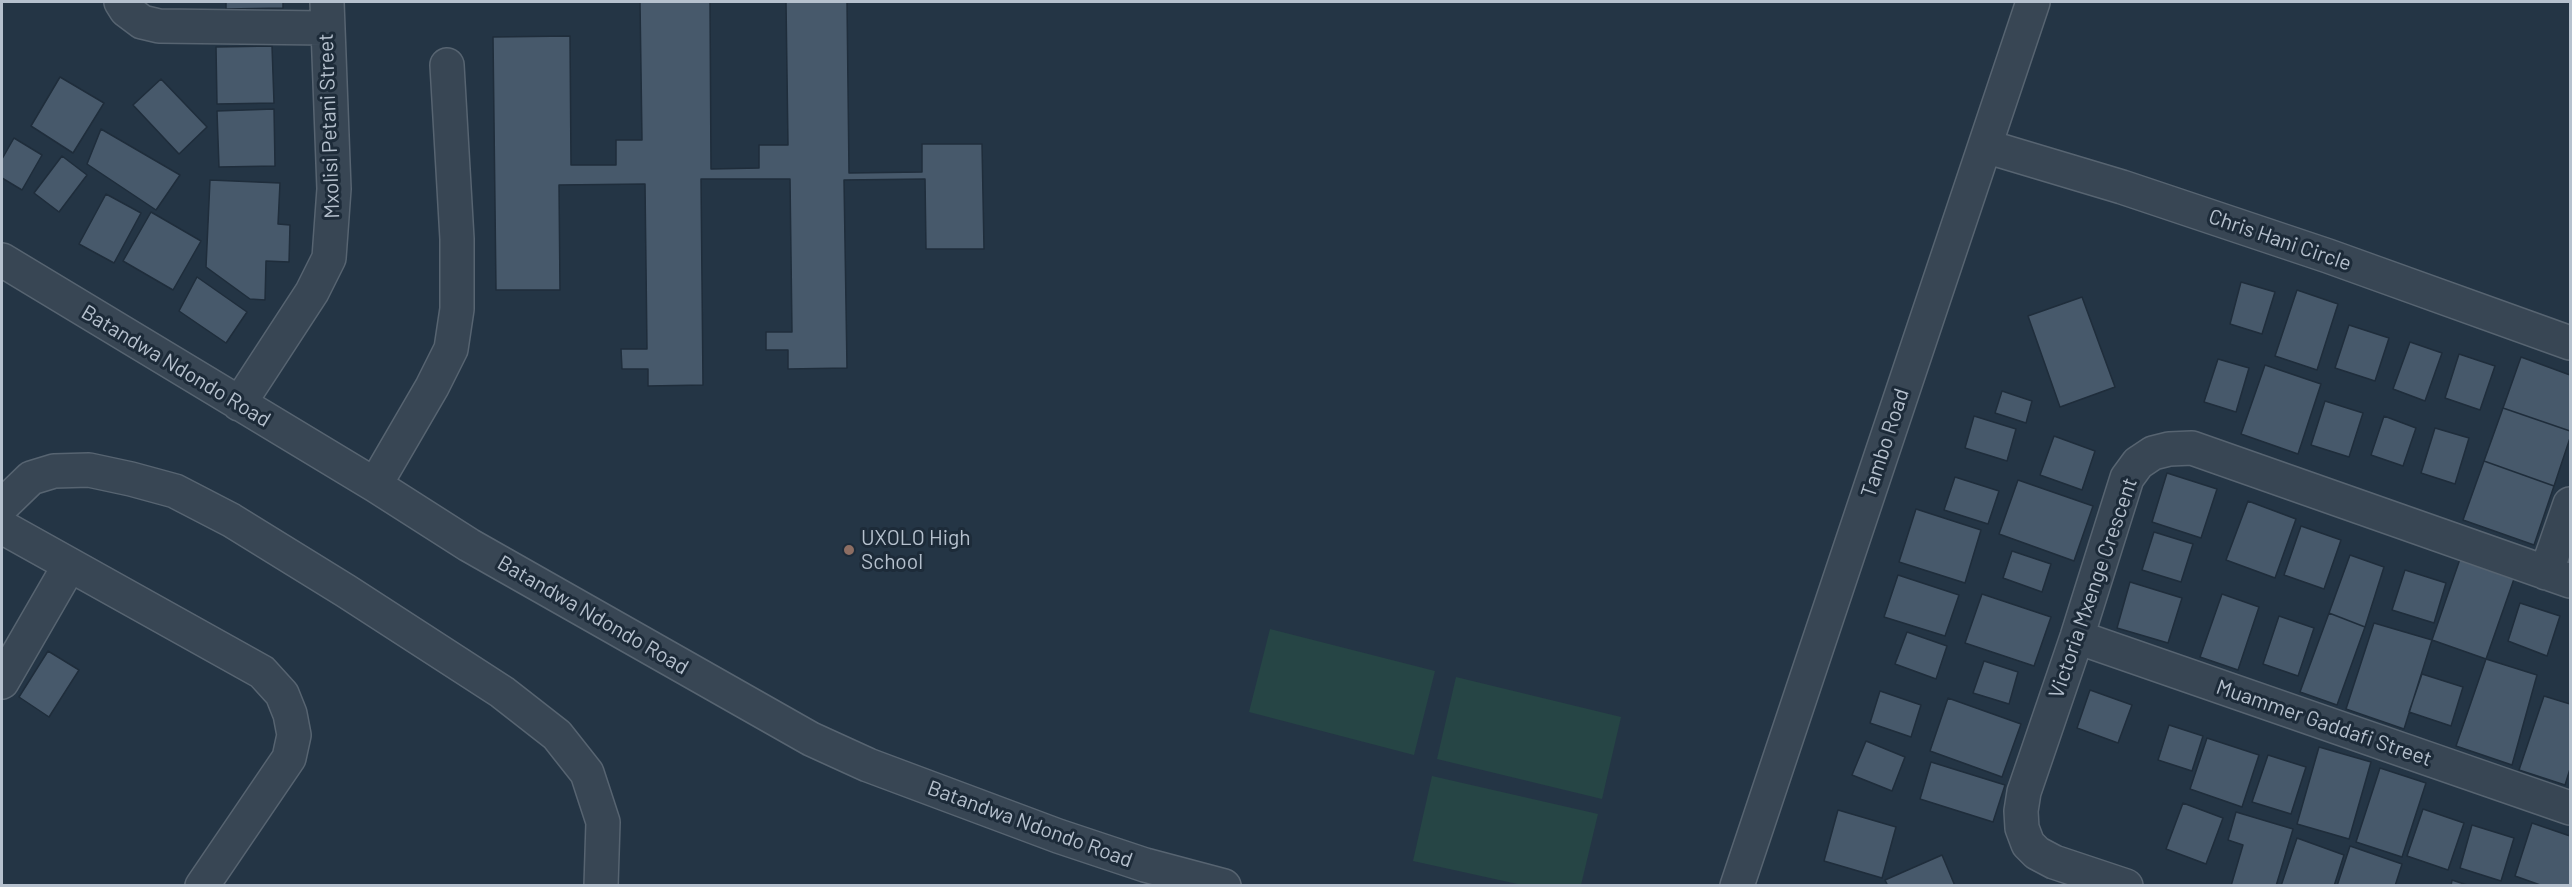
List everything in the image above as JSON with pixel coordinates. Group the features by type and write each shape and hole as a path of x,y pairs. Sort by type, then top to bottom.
{"street":[{"path":"121,2 126,10 142,22 159,26 326,15"},
{"name":"Tambo Road","path":"1737,885 2034,2"},
{"name":"Mxolisi Petani Street","path":"238,404 312,292 329,258 334,189 326,15"},
{"path":"375,485 432,387 451,349 457,309 457,239 447,65"},
{"name":"Chris Hani Circle","path":"1986,146 2122,187 2328,256 2571,343"},
{"name":"Batandwa Ndondo Road","path":"2,260 375,485 469,545 821,743 868,765 1187,882 1224,885"},
{"name":"Victoria Mxenge Crescent","path":"2126,885 2037,853 2028,844 2022,828 2024,792 2077,638 2127,478 2138,464 2153,453 2169,449 2192,448 2558,577"},
{"path":"2,506 31,478 54,471 90,470 131,479 175,491 231,520 346,591 502,692 557,735 587,773 603,822 601,885"},
{"path":"2558,577 2571,504"},
{"path":"2,527 262,672 282,694 294,735 289,758 202,885"},
{"path":"2,682 69,566"},
{"name":"Muammer Gaddafi Street","path":"2077,638 2571,808"}],"green space":[{"path":"1270,629 1435,671 1414,755 1249,712"},
{"path":"1456,677 1621,717 1602,799 1437,759"},
{"path":"1432,776 1598,814 1581,885 1522,885 1413,861"}],"building":[{"path":"226,2 283,2 283,8 226,9"},
{"path":"640,2 710,2 711,169 759,168 759,145 788,145 786,2 847,2 849,173 922,172 922,144 982,144 984,249 926,249 925,179 844,180 847,368 788,369 788,350 766,350 766,332 792,332 790,179 701,179 703,385 648,386 648,369 622,369 621,349 647,349 645,184 559,185 560,290 496,290 493,37 570,36 571,165 616,165 616,140 642,140"},
{"path":"272,46 274,103 217,104 216,47"},
{"path":"60,77 104,103 73,153 31,126"},
{"path":"161,79 207,127 179,154 133,105"},
{"path":"274,109 275,166 219,167 217,111"},
{"path":"101,129 180,175 156,210 87,164"},
{"path":"14,138 42,155 22,190 2,178 2,159"},
{"path":"62,156 87,175 59,212 34,193"},
{"path":"210,180 280,183 278,224 290,225 289,262 266,261 265,300 250,299 206,267"},
{"path":"106,194 141,213 114,263 79,244"},
{"path":"151,212 201,241 173,290 123,261"},
{"path":"197,277 247,312 226,343 179,311"},
{"path":"2241,282 2275,292 2262,334 2230,324"},
{"path":"2297,290 2338,304 2317,370 2275,356"},
{"path":"2082,297 2115,387 2060,407 2028,316"},
{"path":"2349,325 2389,338 2375,381 2335,368"},
{"path":"2410,342 2442,353 2425,401 2393,389"},
{"path":"2459,354 2495,366 2480,410 2445,398"},
{"path":"2521,357 2570,375 2570,431 2503,408"},
{"path":"2218,359 2249,368 2236,412 2204,402"},
{"path":"2265,365 2321,384 2298,454 2241,434"},
{"path":"2002,391 2032,401 2026,423 1995,413"},
{"path":"2325,401 2363,413 2349,457 2311,445"},
{"path":"2503,408 2570,431 2570,438 2554,486 2484,461"},
{"path":"1974,416 2016,429 2007,461 1965,448"},
{"path":"2384,416 2416,428 2403,466 2371,455"},
{"path":"2435,428 2469,438 2455,484 2421,473"},
{"path":"2054,436 2095,451 2082,490 2040,475"},
{"path":"2484,461 2554,486 2534,545 2463,520"},
{"path":"2167,473 2217,489 2201,538 2152,522"},
{"path":"1955,477 1999,491 1988,524 1944,510"},
{"path":"2018,480 2093,506 2074,561 1999,534"},
{"path":"2248,501 2296,519 2275,578 2226,560"},
{"path":"1916,509 1981,530 1965,583 1899,562"},
{"path":"2301,526 2341,540 2324,589 2284,575"},
{"path":"2154,532 2193,544 2181,582 2142,570"},
{"path":"2012,551 2051,564 2042,592 2003,578"},
{"path":"2350,555 2384,567 2365,627 2329,613"},
{"path":"2460,559 2514,579 2486,659 2432,640"},
{"path":"2405,570 2446,583 2434,623 2392,610"},
{"path":"1898,575 1959,595 1945,636 1884,617"},
{"path":"2130,582 2182,598 2168,643 2117,628"},
{"path":"1982,594 2051,617 2034,666 1965,643"},
{"path":"2222,594 2259,607 2238,670 2200,657"},
{"path":"2520,603 2560,616 2547,656 2508,641"},
{"path":"2329,613 2365,627 2337,705 2300,692"},
{"path":"2279,616 2314,628 2298,676 2263,664"},
{"path":"2374,623 2432,640 2404,729 2346,709"},
{"path":"1907,632 1947,646 1936,679 1895,664"},
{"path":"48,651 79,670 49,717 19,697"},
{"path":"2486,659 2537,675 2512,765 2456,746"},
{"path":"1984,661 2018,672 2009,704 1973,693"},
{"path":"2422,674 2463,687 2451,726 2409,712"},
{"path":"2090,690 2132,705 2118,743 2077,728"},
{"path":"1880,691 1921,705 1911,737 1870,723"},
{"path":"2544,696 2570,704 2570,769 2565,785 2519,770"},
{"path":"1948,698 2021,724 2002,777 1930,751"},
{"path":"2169,725 2203,736 2192,771 2158,760"},
{"path":"2207,738 2259,755 2242,807 2190,789"},
{"path":"1866,741 1905,757 1892,791 1852,775"},
{"path":"2319,747 2371,762 2349,839 2297,824"},
{"path":"2268,755 2306,767 2291,814 2252,802"},
{"path":"1931,762 2005,785 1993,822 1920,799"},
{"path":"2380,768 2426,783 2402,857 2356,842"},
{"path":"2183,803 2223,818 2206,864 2166,849"},
{"path":"2423,809 2464,823 2448,870 2407,856"},
{"path":"1838,810 1896,827 1882,878 1824,861"},
{"path":"2236,812 2293,829 2276,886 2231,886 2243,845 2228,840"},
{"path":"2532,823 2570,836 2570,886 2543,886 2515,876"},
{"path":"2472,825 2514,838 2501,881 2460,868"},
{"path":"2297,838 2344,855 2334,886 2281,886"},
{"path":"2350,846 2402,864 2395,886 2337,886"},
{"path":"1942,855 1955,886 1888,886 1885,880"},
{"path":"2452,880 2470,886 2451,886"}],"place":[{"name":"UXOLO High School","path":"849,550"}]}
